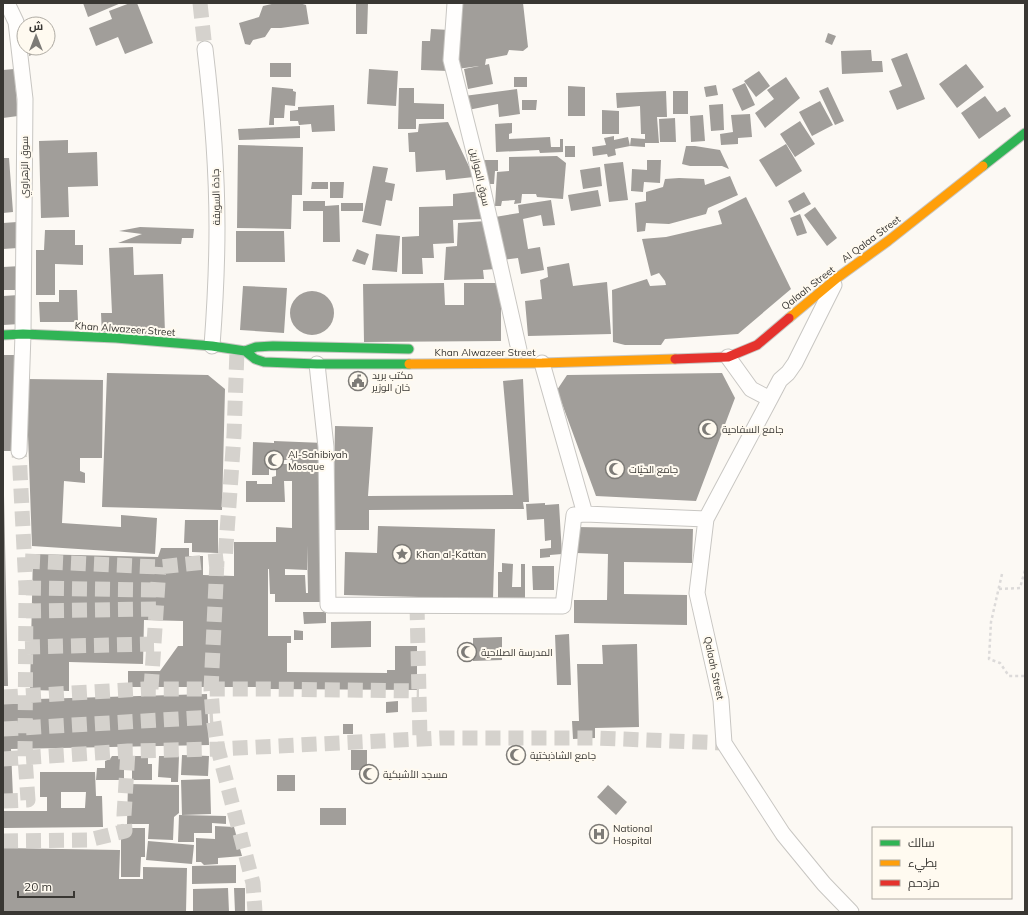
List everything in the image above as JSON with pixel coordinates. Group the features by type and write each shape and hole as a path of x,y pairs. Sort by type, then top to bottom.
{"street":[{"name":"سوق الزهراوي","path":"7,3 16,22 24,99 23,334 19,451"},
{"name":"سوق الموازين","path":"455,3 451,60 478,168 519,350"},
{"name":"جادة السويقة","path":"205,49 212,108 216,168 216,286 212,346"},
{"name":"Al Qalaa Street","path":"728,357 757,346 837,278 888,241 1025,133"},
{"name":"Qalaah Street","path":"837,278 795,363 788,373 780,380 706,519 698,593 721,700 724,743 783,834 824,884 851,912"},
{"name":"Khan Alwazeer Street","path":"3,335 23,334 116,338 212,346 245,351 256,347 273,346 421,349"},
{"name":"Khan Alwazeer Street","path":"245,351 255,359 264,362 317,364 542,363 728,357"},
{"path":"728,357 750,389 770,399"},
{"path":"542,363 585,514"},
{"path":"317,364 326,447 328,605 563,606 574,515 585,514 706,519"}],"path":[{"path":"999,589 1020,588 1025,570"},
{"path":"1002,574 991,622 989,659 1000,663 1009,676 1025,676"}],"building":[{"path":"83,3 121,3 88,17"},
{"path":"130,3 137,3 153,43 125,54 118,37 96,46 89,28 112,19 109,11"},
{"path":"276,3 299,3 306,5 309,24 271,28 265,37 253,40 250,45 245,44 239,23 259,17 263,6"},
{"path":"356,3 368,3 367,34 356,34"},
{"path":"458,3 523,3 528,47 523,51 509,50 507,55 486,59 485,65 489,64 493,84 468,89 464,69 479,66 457,69"},
{"path":"431,29 450,30 449,71 421,70 422,41 430,41"},
{"path":"828,33 836,36 832,45 825,42"},
{"path":"871,50 872,61 882,61 883,72 842,74 841,51"},
{"path":"907,53 925,99 897,110 889,91 902,86 891,59"},
{"path":"270,63 291,63 291,77 270,77"},
{"path":"966,64 984,87 957,108 939,84"},
{"path":"14,69 18,116 3,118 3,70"},
{"path":"369,69 398,71 396,106 367,104"},
{"path":"759,71 770,86 756,97 744,81"},
{"path":"514,77 527,77 527,87 514,87"},
{"path":"786,77 800,98 765,128 755,113 774,99 767,90"},
{"path":"745,83 755,105 742,111 732,89"},
{"path":"716,85 718,95 706,97 704,87"},
{"path":"568,86 585,87 585,116 568,116"},
{"path":"272,87 293,89 293,91 296,92 295,106 285,105 284,118 274,118 274,125 269,125"},
{"path":"828,87 844,121 835,125 819,91"},
{"path":"399,88 414,88 414,103 444,104 444,119 416,119 416,129 398,129"},
{"path":"517,89 520,114 499,117 498,104 468,110 464,96"},
{"path":"666,91 667,117 657,117 659,143 645,143 645,147 630,146 631,138 645,139 645,134 641,134 640,106 617,108 616,93"},
{"path":"673,91 688,91 688,114 673,114"},
{"path":"985,96 997,112 1005,107 1011,116 979,139 961,113"},
{"path":"522,100 537,100 536,110 522,110"},
{"path":"820,101 833,125 812,136 799,112"},
{"path":"723,104 724,130 711,131 709,105"},
{"path":"334,105 335,131 312,132 311,124 299,125 298,121 290,121 290,111 298,110 298,107"},
{"path":"602,110 619,111 619,134 602,134"},
{"path":"750,114 752,137 738,138 738,144 721,145 720,134 733,132 731,115"},
{"path":"703,115 705,141 691,142 690,116"},
{"path":"675,118 676,142 660,142 659,119"},
{"path":"800,121 815,144 795,157 780,134"},
{"path":"448,122 474,177 446,180 445,170 416,172 415,152 409,152 408,133 418,132 419,124"},
{"path":"512,123 512,133 509,134 509,139 550,137 551,147 560,147 560,139 563,139 563,152 540,153 539,150 496,152 495,124"},
{"path":"300,126 300,138 239,140 238,129"},
{"path":"614,136 614,140 628,137 630,146 615,149 616,155 608,157 607,154 593,156 592,147 606,145 604,138"},
{"path":"68,140 68,153 97,152 98,186 68,187 69,217 41,218 39,141"},
{"path":"786,144 802,171 776,187 759,160"},
{"path":"238,145 303,147 302,195 292,195 291,229 237,228"},
{"path":"565,146 575,146 575,157 565,157"},
{"path":"686,146 720,150 729,169 722,166 690,166 682,164"},
{"path":"557,156 566,163 563,199 537,197 536,194 522,194 521,203 514,204 515,200 502,201 501,206 495,206 497,172 509,171 509,157"},
{"path":"3,158 9,158 13,212 3,213"},
{"path":"483,160 498,160 498,171 495,171 494,184 484,184"},
{"path":"647,160 661,160 660,183 644,182 643,192 631,191 632,169 647,170"},
{"path":"623,162 628,200 609,202 604,164"},
{"path":"373,166 388,168 385,182 395,184 392,201 386,200 381,226 362,222"},
{"path":"600,167 602,186 583,189 580,170"},
{"path":"730,176 738,195 708,208 706,214 669,224 646,223 645,231 637,232 635,203 646,201 646,192 663,187 665,179 704,179 705,185"},
{"path":"312,182 328,182 328,189 311,189"},
{"path":"330,182 344,182 343,198 330,198"},
{"path":"598,190 601,206 571,211 568,195"},
{"path":"482,191 486,219 453,220 454,243 433,244 434,258 422,258 423,274 402,274 402,237 419,236 419,207 453,206 453,194"},
{"path":"804,192 811,204 794,213 788,201"},
{"path":"746,197 791,289 738,334 665,339 661,345 625,345 613,342 612,290 647,279 650,286 666,285 659,273 651,276 642,239 666,237 722,224 718,211"},
{"path":"551,200 555,225 543,226 541,215 523,219 528,249 540,247 544,270 521,274 518,258 502,260 495,217 519,213 518,205"},
{"path":"303,201 325,201 325,206 339,205 340,242 323,242 323,211 303,211"},
{"path":"341,203 363,203 363,211 341,211"},
{"path":"815,207 837,238 827,246 804,215"},
{"path":"800,214 807,233 797,236 790,218"},
{"path":"486,221 495,269 483,270 484,279 444,280 446,247 457,246 458,223"},
{"path":"17,222 18,248 3,249 3,223"},
{"path":"140,227 194,229 193,238 182,238 181,244 118,243 142,234 119,231"},
{"path":"45,230 75,230 75,245 83,245 83,265 55,264 55,295 36,295 36,250 44,250"},
{"path":"236,231 284,231 285,262 236,262"},
{"path":"376,234 400,236 397,272 372,270"},
{"path":"133,247 134,275 163,274 165,333 102,336 101,313 112,313 109,248"},
{"path":"357,249 369,254 365,265 352,261"},
{"path":"569,263 573,286 607,282 611,334 528,336 525,301 542,299 540,280 548,277 547,267"},
{"path":"21,266 22,290 3,290 3,267"},
{"path":"444,283 445,305 464,305 464,283 501,283 501,341 364,342 363,284"},
{"path":"243,286 287,288 284,333 240,330"},
{"path":"59,290 77,290 78,322 40,322 39,302 59,302"},
{"path":"312,291 324,295 330,301 334,313 330,325 324,331 312,335 300,331 294,325 290,313 294,301 300,295"},
{"path":"19,295 20,324 3,325 3,296"},
{"path":"3,355 17,355 18,451 3,451"},
{"path":"107,373 208,375 225,389 222,510 102,507"},
{"path":"722,373 735,398 696,501 596,496 557,390 567,375"},
{"path":"26,379 103,380 102,458 80,458 80,471 85,473 85,483 64,481 62,523 121,527 121,515 157,518 155,554 32,546"},
{"path":"523,379 529,502 523,502 524,509 369,510 369,530 333,530 335,426 373,427 368,496 513,495 503,381"},
{"path":"274,441 324,443 321,602 275,602 275,594 270,594 268,569 268,636 291,636 291,643 287,643 287,672 387,673 387,670 395,670 395,646 417,646 417,690 268,689 268,687 128,687 128,671 160,671 178,646 183,646 183,621 144,620 143,664 69,662 69,691 30,690 33,554 158,557 161,548 189,548 189,556 203,556 203,575 234,576 234,542 276,542 276,527 292,528 292,481 284,481 285,502 246,502 246,481 257,481 257,484 272,484 272,477 276,476 276,464 292,464 292,460 274,460 274,469 269,469 269,475 252,475 253,442 274,443","holes":["307,545 308,593 306,593 305,575 285,575 285,569 307,570"]},
{"path":"4,495 8,686 3,686"},
{"path":"545,503 545,505 559,504 562,554 540,558 540,549 551,548 551,540 545,541 544,519 527,520 526,504"},
{"path":"185,520 218,520 218,553 192,552 192,543 184,543"},
{"path":"378,526 495,529 493,599 344,595 345,552 377,553"},
{"path":"576,527 693,529 692,563 624,562 624,594 687,595 687,625 574,623 574,600 607,600 608,554 576,553"},
{"path":"502,563 513,564 512,587 521,587 521,564 525,564 525,603 498,603 498,572 502,572"},
{"path":"532,566 554,566 554,590 533,590"},
{"path":"303,612 326,612 326,623 304,624"},
{"path":"371,621 371,647 331,648 331,622"},
{"path":"294,630 303,631 303,640 294,640"},
{"path":"569,634 571,685 557,685 555,635"},
{"path":"502,637 502,660 473,661 473,638"},
{"path":"637,644 639,727 595,728 595,738 573,739 572,721 579,721 577,664 603,664 602,645"},
{"path":"207,694 209,745 11,749 13,797 3,798 3,700"},
{"path":"398,701 398,712 386,713 386,702"},
{"path":"343,724 353,724 353,734 343,734"},
{"path":"351,750 367,750 367,770 351,770"},
{"path":"182,755 209,756 208,776 181,775"},
{"path":"112,756 124,756 124,780 96,780 97,768 105,768 105,761 110,759"},
{"path":"132,756 148,756 148,764 152,764 152,780 132,780"},
{"path":"159,756 179,756 178,782 171,782 171,778 158,777"},
{"path":"40,772 95,772 96,796 102,796 103,827 3,828 3,811 47,811 47,797 40,797","holes":["61,792 86,792 85,808 61,808"]},
{"path":"277,775 295,775 295,791 277,791"},
{"path":"210,779 211,814 182,815 181,780"},
{"path":"128,784 179,785 179,813 174,817 173,840 148,839 149,824 127,824"},
{"path":"608,785 627,802 616,815 597,797"},
{"path":"320,808 346,808 346,825 320,825"},
{"path":"179,815 226,816 226,824 212,823 212,833 194,833 194,842 178,842"},
{"path":"215,826 234,827 242,856 218,858 218,864 204,865 201,862 196,862 196,838 215,839"},
{"path":"129,828 145,828 145,857 141,857 140,877 121,877 121,834 129,834"},
{"path":"148,841 194,845 192,864 146,860"},
{"path":"3,848 120,850 119,879 143,879 143,867 187,868 186,912 3,912"},
{"path":"236,865 236,883 192,884 192,866"},
{"path":"228,888 229,912 193,912 193,889"},
{"path":"234,888 245,888 245,912 235,912"}],"tunnel":[{"path":"200,3 205,49"},
{"path":"25,561 159,567 225,560 234,435 237,350"},
{"path":"3,801 28,800 25,758 26,588 19,451"},
{"path":"217,561 211,690 213,717 218,749 253,883 255,912"},
{"path":"151,689 159,567"},
{"path":"26,588 157,590"},
{"path":"417,605 420,739"},
{"path":"26,611 156,609"},
{"path":"25,647 154,644"},
{"path":"3,697 144,689 419,691"},
{"path":"3,729 213,717"},
{"path":"3,759 128,751 218,749 440,738 595,738 724,743"},
{"path":"3,841 89,840 125,831 124,815 128,751"}],"traffic: fast":[{"path":"983,166 1025,133"},
{"path":"3,335 23,334 116,338 212,346 245,351 255,359 264,362 317,364 409,364"},
{"path":"245,351 256,347 273,346 409,349"}],"traffic: slow":[{"path":"789,318 837,278 888,241 983,166"},
{"path":"409,364 542,363 675,359"}],"traffic: jam":[{"path":"675,359 728,357 757,345 789,318"}],"place":[{"name":"مكتب بريد خان الوزير","path":"358,381"},
{"name":"جامع السفاحية","path":"708,429"},
{"name":"Al-Sahibiyah Mosque","path":"274,460"},
{"name":"جامع الحيّات","path":"615,469"},
{"name":"Khan al-Kattan","path":"402,554"},
{"name":"المدرسة الصلاحية","path":"467,652"},
{"name":"جامع الشاذبختية","path":"516,755"},
{"name":"مسجد الأشبكية","path":"369,774"},
{"name":"National Hospital","path":"599,834"}]}
